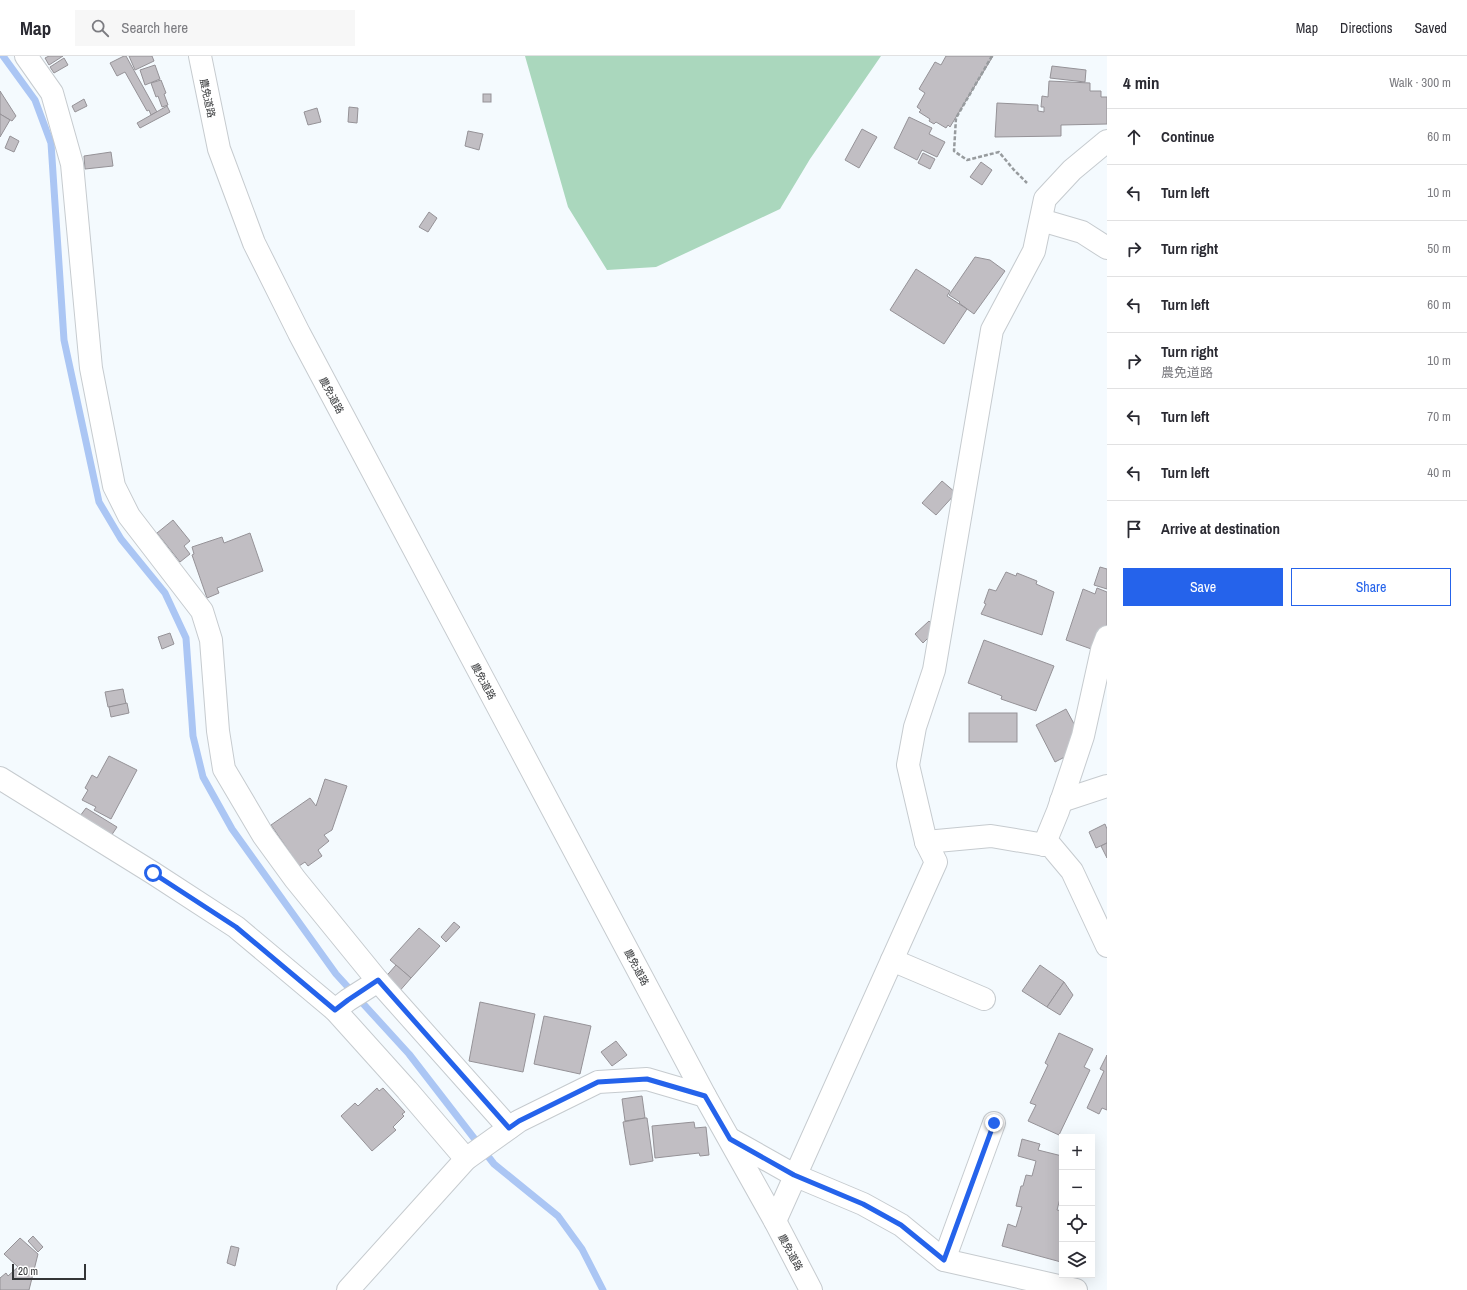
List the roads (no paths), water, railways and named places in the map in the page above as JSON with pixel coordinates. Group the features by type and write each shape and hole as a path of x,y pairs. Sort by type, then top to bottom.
{"street":[{"path":"26,56 52,93 72,164 90,368 114,486 129,516 202,611 211,640 218,731 224,769 263,835 295,879 505,1131"},
{"name":"農免道路","path":"200,56 219,149 254,243 302,340 705,1096 730,1139 811,1290"},
{"path":"775,1222 794,1175 936,862 926,842 908,765 915,727 934,670 992,330 1034,251 1045,199 1072,170 1107,141"},
{"path":"1040,220 1082,232 1107,248"},
{"path":"1044,845 1083,736 1102,650 1107,637"},
{"path":"0,778 153,873 236,927 341,1005 407,1090 470,1156"},
{"path":"1061,801 1107,786"},
{"path":"926,842 991,836 1051,846 1072,871 1107,946"},
{"path":"892,960 984,999"},
{"path":"341,1005 378,980"},
{"path":"348,1290 470,1156 519,1121 598,1082 647,1079 705,1096"},
{"path":"944,1260 994,1123"},
{"path":"730,1139 794,1175 863,1204 901,1225 944,1260 1076,1290"}],"waterway":[{"path":"3,56 35,100 51,143 64,340 99,502 121,539 165,593 186,638 193,736 203,777 232,829 336,974 409,1054 494,1164 558,1216 582,1249 603,1290"}]}
